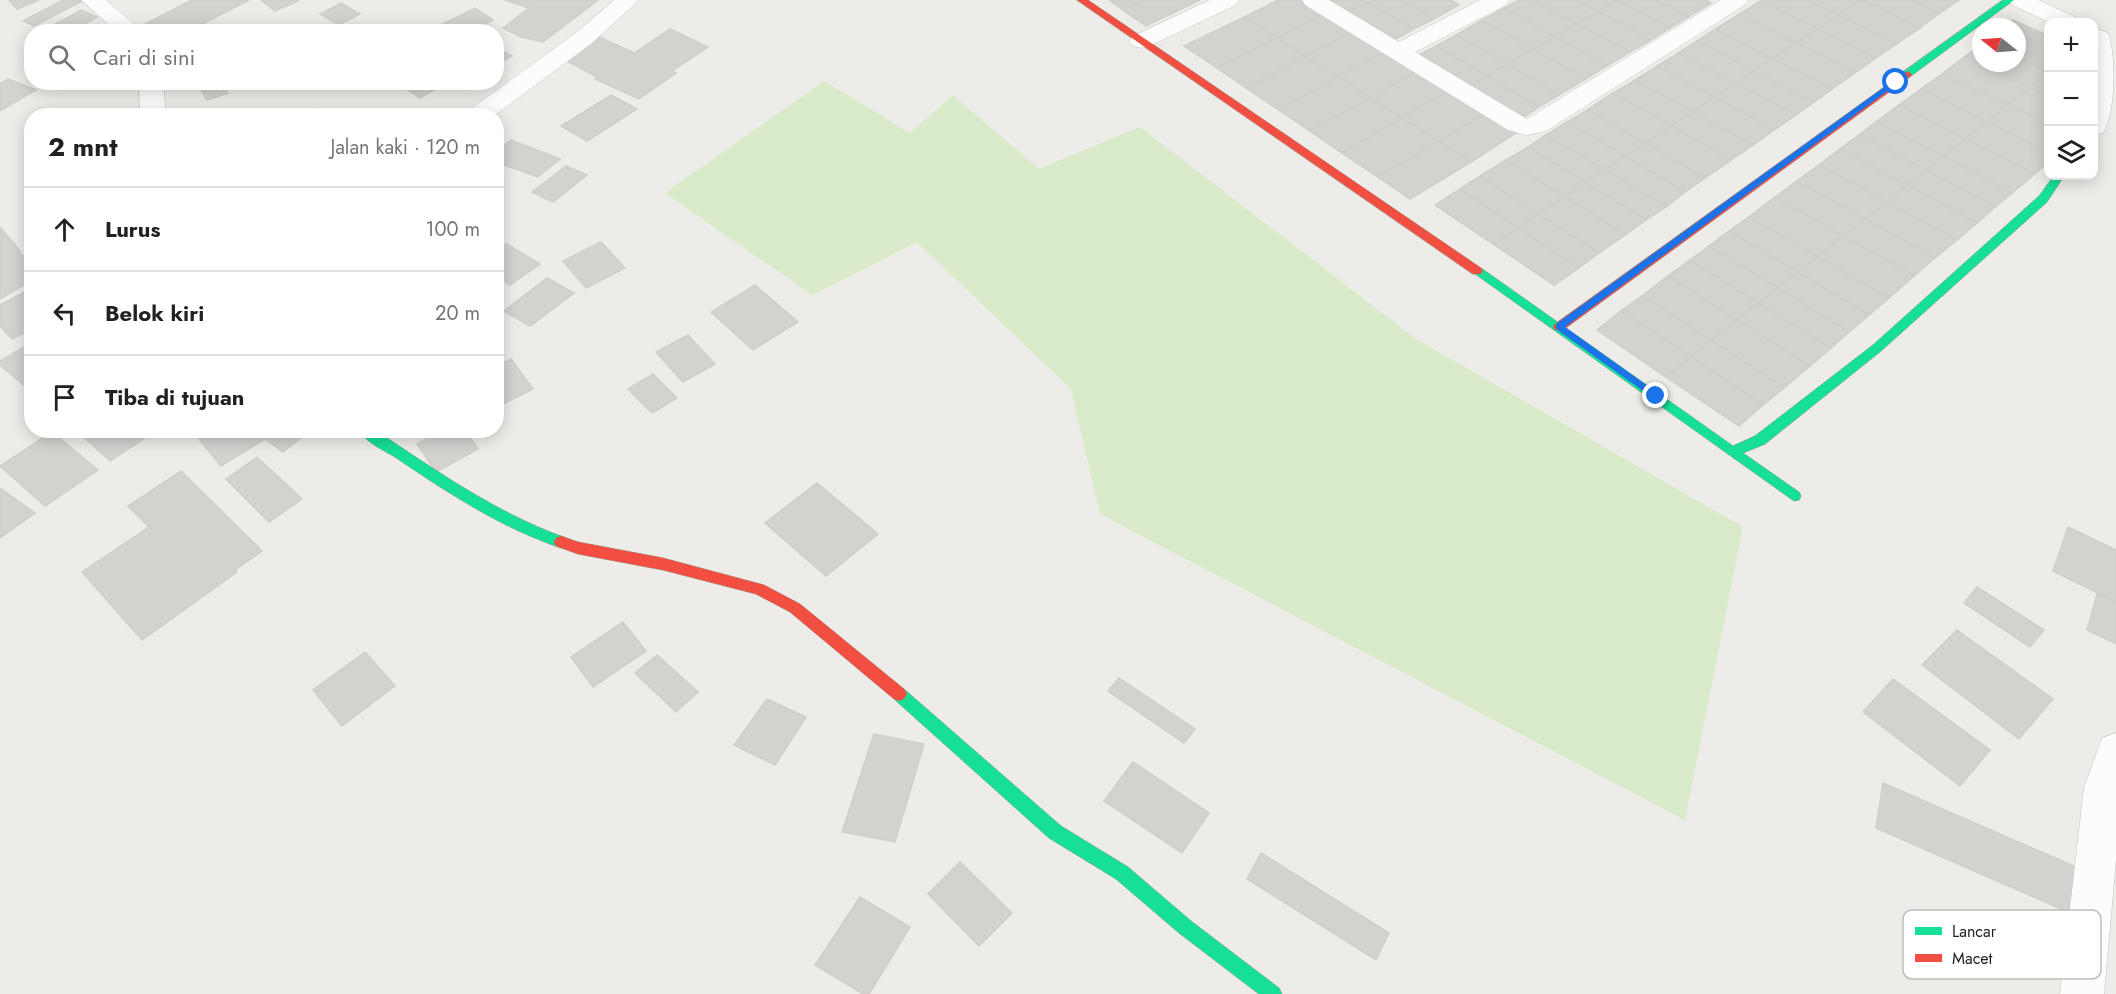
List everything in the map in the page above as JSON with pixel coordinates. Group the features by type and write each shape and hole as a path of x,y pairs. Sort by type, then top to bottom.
{"street":[{"path":"92,0 122,24"},
{"path":"488,108 584,38 627,0"},
{"path":"1082,0 1559,327 1794,496"},
{"path":"1141,40 1228,0"},
{"path":"1313,0 1517,124 1531,126 1737,0"},
{"path":"1399,51 1498,0"},
{"path":"1559,327 2008,0"},
{"path":"2020,0 2058,18"},
{"path":"2094,126 2110,73 2103,38"},
{"path":"151,90 153,108"},
{"path":"1734,452 1760,440 1877,348 2043,199 2056,180"},
{"path":"376,438 476,504 531,533 578,548 663,564 759,589 795,608 871,669 1054,832 1122,873 1185,927 1273,994"},
{"path":"2091,910 2103,788 2116,751"},
{"path":"2082,994 2084,979"}],"green space":[{"path":"824,81 910,133 953,95 1039,169 1140,127 1416,339 1743,527 1685,820 1100,514 1071,389 917,242 812,295 665,193"}],"building":[{"path":"9,0 39,0 17,9"},
{"path":"63,0 84,0 38,24 23,21"},
{"path":"192,0 249,0 202,24 145,24"},
{"path":"261,0 296,0 298,1 275,11"},
{"path":"505,0 598,0 543,42 521,37 504,28 529,8"},
{"path":"1109,0 1144,0 1123,10"},
{"path":"1144,0 1200,0 1146,26 1123,10"},
{"path":"1278,0 1304,0 1326,13 1277,38 1244,17"},
{"path":"1327,0 1364,0 1367,2 1347,12"},
{"path":"1401,0 1434,19 1414,29 1367,2"},
{"path":"1401,0 1451,0 1459,5 1434,19"},
{"path":"1519,0 1533,0 1577,24 1555,37 1504,8"},
{"path":"1533,0 1577,0 1598,11 1577,24"},
{"path":"1577,0 1617,0 1598,11"},
{"path":"1617,0 1655,0 1688,17 1670,28"},
{"path":"1617,0 1670,28 1651,40 1598,11"},
{"path":"1655,0 1706,0 1711,3 1688,17"},
{"path":"1807,0 1861,0 1838,15"},
{"path":"1807,0 1838,15 1818,29 1760,1"},
{"path":"1861,0 1912,0 1940,13 1920,28"},
{"path":"1861,0 1920,28 1898,43 1838,15"},
{"path":"1912,0 1959,0 1940,13"},
{"path":"1760,1 1818,29 1796,43 1738,15"},
{"path":"1367,2 1414,29 1394,40 1347,12"},
{"path":"341,3 360,14 337,24 320,14"},
{"path":"475,8 493,20 486,24 443,24"},
{"path":"1504,8 1555,37 1533,49 1482,20"},
{"path":"81,10 97,17 85,24 56,24"},
{"path":"1598,11 1651,40 1630,52 1577,24"},
{"path":"1326,13 1355,31 1305,57 1277,38"},
{"path":"1738,15 1796,43 1772,59 1715,29"},
{"path":"1838,15 1898,43 1876,58 1818,29"},
{"path":"1244,17 1277,38 1217,68 1184,46"},
{"path":"1482,20 1533,49 1507,64 1456,35"},
{"path":"1577,24 1630,52 1607,66 1555,37"},
{"path":"2026,26 2044,34 2044,69 2026,61"},
{"path":"670,29 708,47 672,71 676,73 639,99 595,79 597,77 563,59 597,36 634,53"},
{"path":"1715,29 1772,59 1754,71 1697,41"},
{"path":"1818,29 1876,58 1855,73 1796,43"},
{"path":"1355,31 1388,51 1338,77 1305,57"},
{"path":"1456,35 1507,64 1487,76 1436,46"},
{"path":"1555,37 1607,66 1586,79 1533,49"},
{"path":"1277,38 1305,57 1246,88 1217,68"},
{"path":"1697,41 1754,71 1736,83 1678,53"},
{"path":"1796,43 1855,73 1832,89 1772,59"},
{"path":"1436,46 1487,76 1466,88 1415,57"},
{"path":"1533,49 1586,79 1559,95 1507,64"},
{"path":"1388,51 1420,70 1370,98 1338,77"},
{"path":"1972,51 1972,61 1964,57"},
{"path":"504,52 512,56 504,60"},
{"path":"1678,53 1736,83 1715,97 1657,66"},
{"path":"1305,57 1338,77 1279,110 1246,88"},
{"path":"1964,57 1972,61 1972,72 1996,72 2030,88 2007,105 1942,74"},
{"path":"1772,59 1832,89 1814,102 1754,71"},
{"path":"2026,61 2044,70 2044,76 2030,88 1996,72 2026,72"},
{"path":"1507,64 1559,95 1539,107 1487,76"},
{"path":"1657,66 1715,97 1693,112 1635,80"},
{"path":"1420,70 1451,89 1402,118 1370,98"},
{"path":"1754,71 1814,102 1796,115 1736,83"},
{"path":"1942,74 2007,105 1987,122 1921,89"},
{"path":"1487,76 1539,107 1519,120 1466,88"},
{"path":"2044,76 2044,95 2030,88"},
{"path":"1338,77 1370,98 1310,131 1279,110"},
{"path":"8,79 24,85 24,90 36,90 0,111 0,84"},
{"path":"1635,80 1693,112 1671,126 1613,93"},
{"path":"1736,83 1796,115 1774,130 1715,97"},
{"path":"2030,88 2044,95 2044,123 2007,105"},
{"path":"1451,89 1488,112 1439,141 1402,118"},
{"path":"1921,89 1987,122 1965,139 1899,105"},
{"path":"201,90 226,90 228,93 207,100"},
{"path":"408,90 434,90 420,98"},
{"path":"1613,93 1671,126 1645,143 1587,110"},
{"path":"611,95 637,109 587,141 561,126"},
{"path":"1715,97 1774,130 1753,145 1693,112"},
{"path":"1370,98 1402,118 1342,153 1310,131"},
{"path":"1899,105 1965,139 1943,156 1876,122"},
{"path":"2007,105 2044,123 2044,150 1987,122"},
{"path":"1587,110 1645,143 1625,156 1567,122"},
{"path":"1488,112 1519,131 1471,162 1439,141"},
{"path":"1693,112 1753,145 1731,160 1671,126"},
{"path":"1402,118 1439,141 1378,177 1342,153"},
{"path":"1567,122 1625,156 1605,170 1546,135"},
{"path":"1876,122 1943,156 1926,170 1859,135"},
{"path":"1987,122 2044,150 2044,166 2035,174 1965,139"},
{"path":"1671,126 1731,160 1705,178 1645,143"},
{"path":"1546,135 1605,170 1585,182 1528,147"},
{"path":"1859,135 1926,170 1907,185 1840,149"},
{"path":"1965,139 2035,174 2012,193 1943,156"},
{"path":"511,140 560,159 538,177 504,165 504,146"},
{"path":"1439,141 1471,162 1410,199 1378,177"},
{"path":"1645,143 1705,178 1685,192 1625,156"},
{"path":"1528,147 1585,182 1565,197 1506,160"},
{"path":"1840,149 1907,185 1887,202 1819,165"},
{"path":"1625,156 1685,192 1666,207 1605,170"},
{"path":"1943,156 2012,193 1995,207 1926,170"},
{"path":"1506,160 1565,197 1538,214 1480,176"},
{"path":"1819,165 1887,202 1865,219 1797,181"},
{"path":"566,166 587,175 553,202 532,192"},
{"path":"1605,170 1666,207 1646,220 1585,182"},
{"path":"1926,170 1995,207 1977,223 1907,185"},
{"path":"1480,176 1538,214 1518,228 1460,189"},
{"path":"1797,181 1865,219 1843,236 1775,197"},
{"path":"1585,182 1646,220 1625,235 1565,197"},
{"path":"1907,185 1977,223 1957,240 1887,202"},
{"path":"1460,189 1518,228 1493,244 1435,205"},
{"path":"1565,197 1625,235 1599,253 1538,214"},
{"path":"1775,197 1843,236 1818,257 1749,217"},
{"path":"1887,202 1957,240 1935,258 1865,219"},
{"path":"1538,214 1599,253 1579,268 1518,228"},
{"path":"1749,217 1818,257 1798,272 1729,231"},
{"path":"1865,219 1935,258 1914,276 1843,236"},
{"path":"0,227 20,251 18,252 24,256 24,285 0,299"},
{"path":"1518,228 1579,268 1554,285 1493,244"},
{"path":"1729,231 1798,272 1778,288 1709,246"},
{"path":"1843,236 1914,276 1889,298 1818,257"},
{"path":"601,242 625,268 586,288 563,261"},
{"path":"507,244 540,264 510,285 504,281 504,246"},
{"path":"1709,246 1778,288 1758,303 1690,260"},
{"path":"1818,257 1889,298 1869,315 1798,272"},
{"path":"1690,260 1758,303 1737,320 1668,276"},
{"path":"1798,272 1869,315 1849,332 1778,288"},
{"path":"1668,276 1737,320 1711,340 1642,296"},
{"path":"547,278 574,293 530,326 504,311"},
{"path":"755,285 798,322 753,350 711,312"},
{"path":"1778,288 1849,332 1831,348 1758,303"},
{"path":"24,292 24,333 12,339 0,326 0,305"},
{"path":"1642,296 1711,340 1691,357 1621,311"},
{"path":"1758,303 1831,348 1810,366 1737,320"},
{"path":"1621,311 1691,357 1666,377 1597,330"},
{"path":"1737,320 1810,366 1784,388 1711,340"},
{"path":"688,335 715,364 683,382 656,352"},
{"path":"1711,340 1784,388 1763,405 1691,357"},
{"path":"24,347 24,385 0,365 0,361"},
{"path":"1691,357 1763,405 1739,426 1666,377"},
{"path":"511,359 533,389 504,404 504,363"},
{"path":"653,374 677,398 652,413 628,389"},
{"path":"43,438 59,438 98,470 45,506 0,466"},
{"path":"85,438 145,438 110,461"},
{"path":"198,438 301,438 283,452 265,439 221,466"},
{"path":"428,438 470,438 478,449 436,472 417,444"},
{"path":"257,457 302,499 269,522 226,479"},
{"path":"181,471 262,551 235,570 237,572 142,640 82,572 149,527 128,506"},
{"path":"817,483 878,534 826,576 765,523"},
{"path":"0,488 35,513 0,538"},
{"path":"2068,527 2116,550 2116,602 2053,571"},
{"path":"1977,587 2044,630 2030,647 1964,603"},
{"path":"2097,594 2116,603 2116,644 2087,630"},
{"path":"623,622 646,651 593,687 571,657"},
{"path":"1957,630 2053,699 2019,739 1922,665"},
{"path":"365,652 395,686 342,726 313,690"},
{"path":"657,655 698,692 676,712 635,673"},
{"path":"1119,678 1195,729 1184,743 1108,691"},
{"path":"1893,679 1990,750 1960,786 1863,712"},
{"path":"767,699 806,717 775,765 734,745"},
{"path":"874,734 924,744 895,842 842,832"},
{"path":"1133,762 1209,813 1182,853 1104,801"},
{"path":"1883,783 2076,867 2075,910 2064,910 1876,828"},
{"path":"1261,853 1389,933 1376,960 1247,879"},
{"path":"960,862 1012,913 979,946 928,894"},
{"path":"860,897 910,927 869,994 863,994 815,965"}],"traffic: fast":[{"path":"1907,74 2009,0"},
{"path":"1734,451 1760,440 1877,348 2043,199 2056,180"},
{"path":"1477,271 1794,496"},
{"path":"376,438 483,507 508,521 561,542"},
{"path":"899,694 1055,832 1122,873 1185,927 1273,994"}],"traffic: jam":[{"path":"1082,0 1477,271"},
{"path":"1559,327 1907,74"},
{"path":"561,542 578,548 663,564 759,589 795,608 899,694"}],"route":[{"path":"1656,396 1559,327 1896,82"}]}
